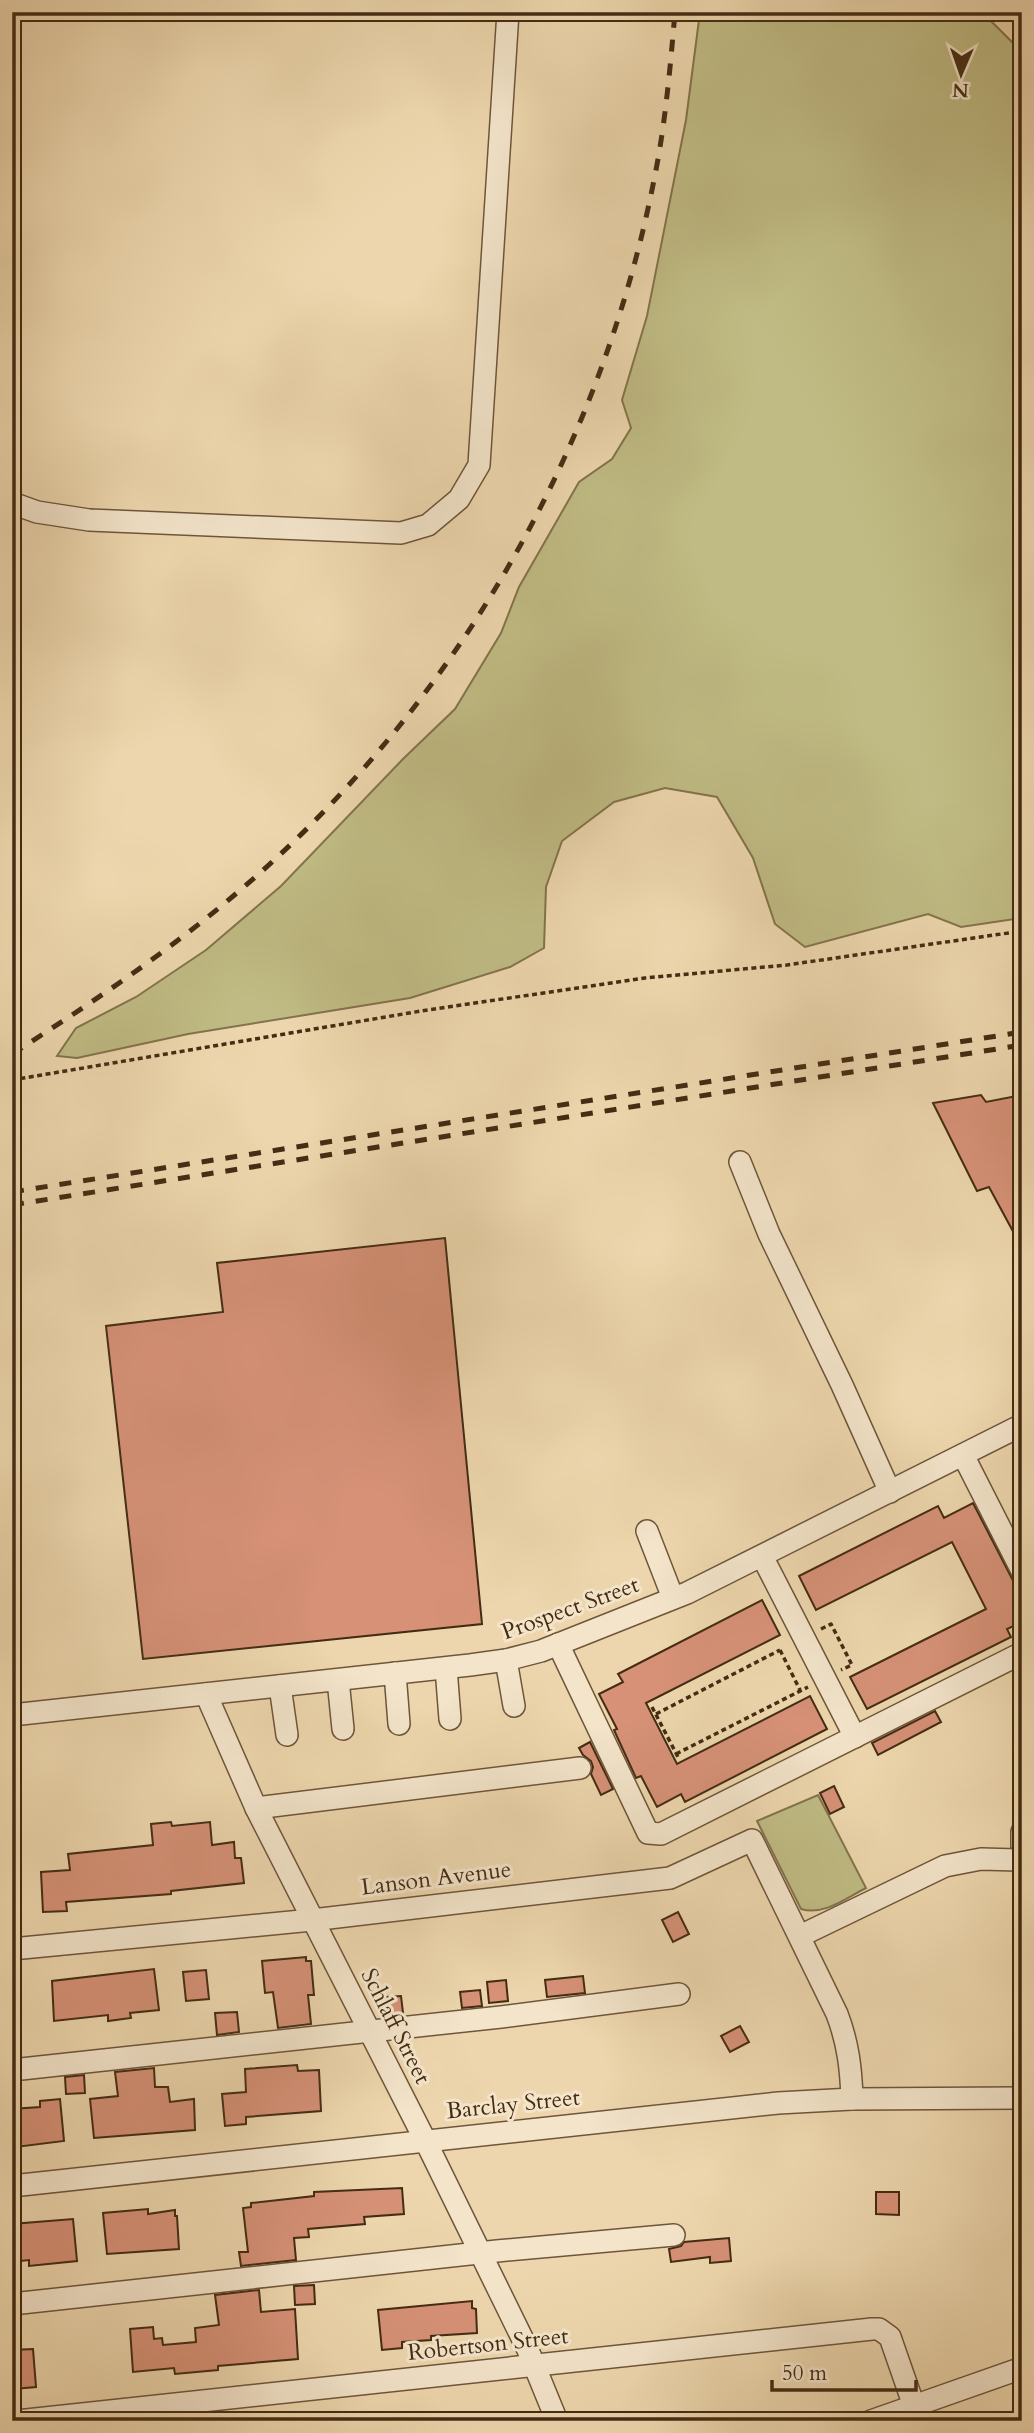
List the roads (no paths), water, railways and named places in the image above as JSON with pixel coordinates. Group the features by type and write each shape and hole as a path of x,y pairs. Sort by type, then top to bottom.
{"street":[{"path":"12,503 37,512 89,520 401,533 428,525 459,499 479,465 508,12"},
{"path":"740,1162 769,1234 837,1374 890,1492"},
{"name":"Prospect Street","path":"12,1714 506,1660 558,1644 673,1598 1022,1425"},
{"path":"963,1455 1022,1571"},
{"path":"647,1531 673,1598"},
{"path":"762,1556 855,1737"},
{"path":"558,1644 648,1833 662,1834 1022,1653"},
{"path":"506,1660 514,1706"},
{"path":"446,1668 450,1719"},
{"path":"395,1673 399,1724"},
{"path":"338,1680 343,1729"},
{"path":"280,1686 287,1734"},
{"name":"Schlaff Street","path":"206,1694 256,1808 481,2254 535,2365 557,2421"},
{"path":"256,1808 580,1768"},
{"path":"1022,1832 1022,1846"},
{"name":"Lanson Avenue","path":"12,1949 312,1920 670,1878 752,1840 847,2039 852,2099"},
{"path":"800,1936 945,1866 981,1859 1022,1860"},
{"path":"12,2070 501,2017 679,1994"},
{"name":"Barclay Street","path":"12,2186 778,2103 852,2099 1022,2098"},
{"path":"12,2304 674,2235"},
{"name":"Robertson Street","path":"17,2421 879,2329 890,2336 893,2342 914,2406"},
{"path":"871,2421 1022,2368"}],"railway":[{"path":"12,1054 99,997 184,936 238,892 314,821 385,744 448,661 504,573 553,481 595,385 628,286 657,164 667,99 675,12"},
{"path":"1011,12 1022,23"},
{"path":"12,1192 1022,1032"},
{"path":"12,1205 1022,1045"}]}
